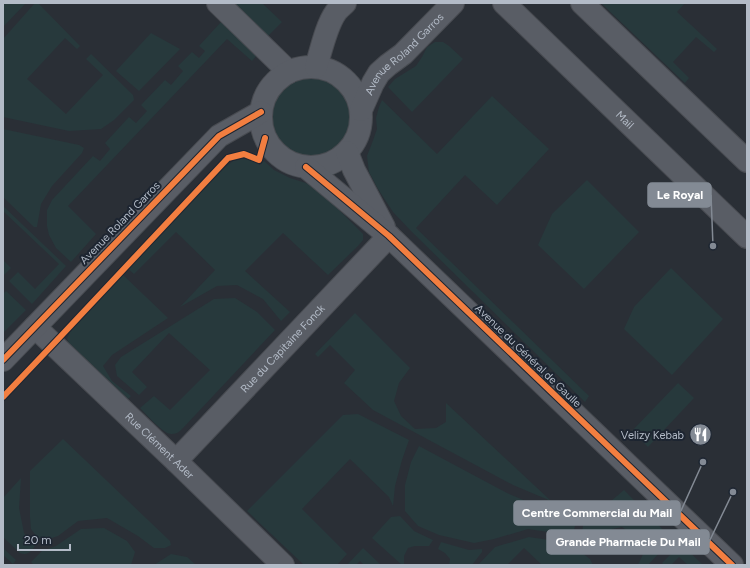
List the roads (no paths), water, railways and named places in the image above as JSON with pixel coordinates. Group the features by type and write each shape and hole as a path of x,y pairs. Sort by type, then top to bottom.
{"street":[{"path":"218,3 289,72"},
{"path":"316,67 329,25 335,13 345,3"},
{"name":"Avenue Roland Garros","path":"361,110 379,73 404,54 453,3"},
{"name":"Mail","path":"504,3 747,237"},
{"path":"582,3 747,161"},
{"path":"302,67 316,67 329,70 341,76 350,86 357,98 361,110 361,120 360,128 355,141 347,152 328,164 318,167 306,167 286,161 270,147 265,138 261,125 261,112 264,99 270,88 278,79 289,72 302,67"},
{"name":"Avenue Roland Garros","path":"3,360 219,136 261,112"},
{"path":"219,136 265,138"},
{"name":"Avenue du Général de Gaulle","path":"347,152 354,170 389,236"},
{"name":"Avenue du Général de Gaulle","path":"306,167 389,236 732,565"},
{"name":"Rue du Capitaine Fonck","path":"176,461 389,236"},
{"name":"Rue Clément Ader","path":"35,327 283,565"}],"place":[{"name":"Le Royal","path":"713,246"},
{"name":"Velizy Kebab","path":"700,435"},
{"name":"Centre Commercial du Mail","path":"703,462"},
{"name":"Grande Pharmacie Du Mail","path":"733,492"}]}
